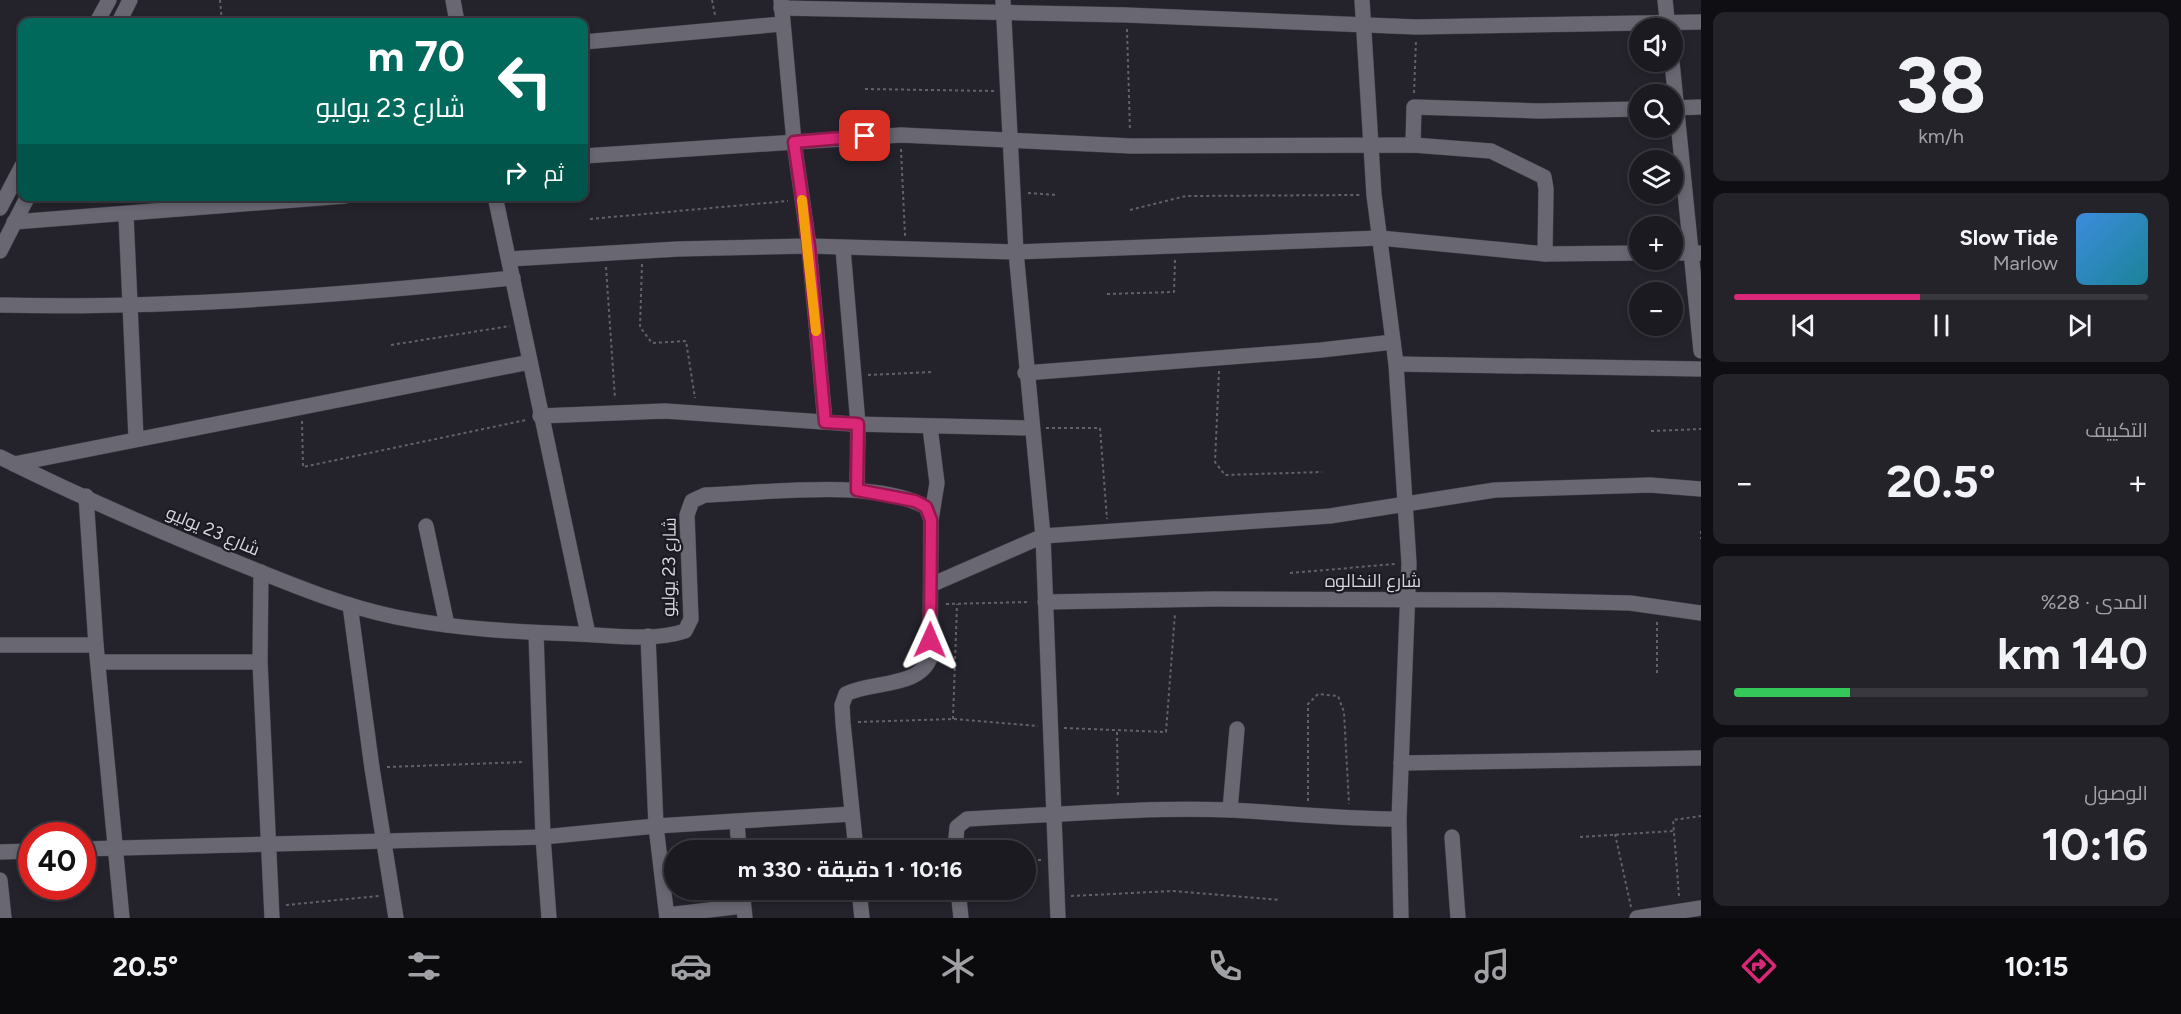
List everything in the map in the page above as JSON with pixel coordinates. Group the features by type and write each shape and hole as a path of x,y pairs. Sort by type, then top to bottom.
{"street":[{"path":"100,18 109,0"},
{"path":"121,18 130,0"},
{"path":"453,0 457,18"},
{"path":"1362,0 1374,195 1396,364 1409,563 1401,763 1401,918"},
{"path":"1665,0 1667,18"},
{"path":"825,422 809,246 794,142 781,4 1004,6 1127,15 1364,26 1629,27"},
{"path":"1004,6 1016,252 1025,373 1043,537 1058,918"},
{"path":"1683,25 1701,22"},
{"path":"588,42 782,24"},
{"path":"1413,145 1414,107 1538,111 1629,109"},
{"path":"1683,108 1701,107"},
{"path":"588,156 901,135 1131,146 1413,145 1491,151 1544,177 1546,189 1545,254"},
{"path":"1679,138 1696,253 1701,351"},
{"path":"0,208 18,174"},
{"path":"0,251 25,201"},
{"path":"14,222 287,201"},
{"path":"496,201 540,417 588,634"},
{"path":"126,215 128,307 136,438"},
{"path":"508,259 643,250 809,246 906,251 1016,252 1380,238 1545,254 1629,253"},
{"path":"843,249 858,424 857,490"},
{"path":"0,305 128,307 389,291 513,278"},
{"path":"1025,373 1393,342"},
{"path":"14,464 136,438 530,362"},
{"path":"1396,364 1701,369"},
{"path":"540,417 616,411 698,412 858,424 1031,428"},
{"path":"855,840 843,723 842,705 846,694 857,688 913,677 926,669 930,658 931,520 937,483 930,427"},
{"name":"شارع 23 يوليو","path":"0,457 261,572 350,605 395,617 447,625 536,633 671,636 685,631 691,619 687,515 692,501 705,495 857,490 915,501 926,507 931,520"},
{"path":"931,585 1043,537 1108,530 1290,519 1524,488 1650,485 1701,489"},
{"path":"86,496 96,645 122,918"},
{"path":"426,526 447,625"},
{"path":"261,572 260,662 272,912"},
{"name":"شارع النخالوه","path":"1045,602 1214,599 1630,603 1701,614"},
{"path":"350,605 383,843 396,918"},
{"path":"536,633 543,837 549,918"},
{"path":"648,636 656,826 667,916 744,912"},
{"path":"0,645 96,645"},
{"path":"98,662 260,662"},
{"path":"1230,810 1237,729"},
{"path":"1401,763 1701,758"},
{"path":"956,840 957,827 967,819 1118,811 1230,810 1350,819 1400,819"},
{"path":"96,848 268,846 543,837 656,826 852,814"},
{"path":"737,822 738,840"},
{"path":"1452,837 1458,918"},
{"path":"0,852 18,851"},
{"path":"0,880 4,918"},
{"path":"860,900 862,918"},
{"path":"959,900 961,918"},
{"path":"1634,913 1701,908"}],"path":[{"path":"220,0 222,18"},
{"path":"1127,15 1131,146"},
{"path":"1414,107 1416,27"},
{"path":"865,89 1008,91"},
{"path":"901,135 906,251"},
{"path":"1013,192 1057,195"},
{"path":"1130,210 1186,196 1374,195"},
{"path":"590,219 802,200"},
{"path":"1107,294 1174,292 1176,246"},
{"path":"643,250 640,327 652,343 686,341 698,412"},
{"path":"605,252 616,411"},
{"path":"391,345 522,324"},
{"path":"1219,357 1215,462 1225,475 1322,472"},
{"path":"854,375 932,372"},
{"path":"302,407 303,467 540,417"},
{"path":"1031,428 1100,428 1108,530"},
{"path":"1651,431 1701,429"},
{"path":"1701,531 1701,539"},
{"path":"1290,573 1409,563"},
{"path":"843,723 952,720 1117,732 1167,732 1176,601"},
{"path":"930,604 1045,602"},
{"path":"952,720 957,604"},
{"path":"1657,673 1658,607"},
{"path":"1308,816 1308,704 1318,694 1338,696 1344,712 1350,819"},
{"path":"1117,732 1118,811"},
{"path":"372,768 455,766 540,760"},
{"path":"1680,911 1673,820 1701,816"},
{"path":"1580,837 1673,831"},
{"path":"1615,834 1634,913"},
{"path":"1056,897 1173,891 1280,900"},
{"path":"272,912 392,894"}],"slow traffic":[{"path":"802,200 809,246 816,331"}],"route":[{"path":"865,136 794,142 809,246 825,422 858,424 857,490 915,501 926,507 931,520 930,640"}]}
